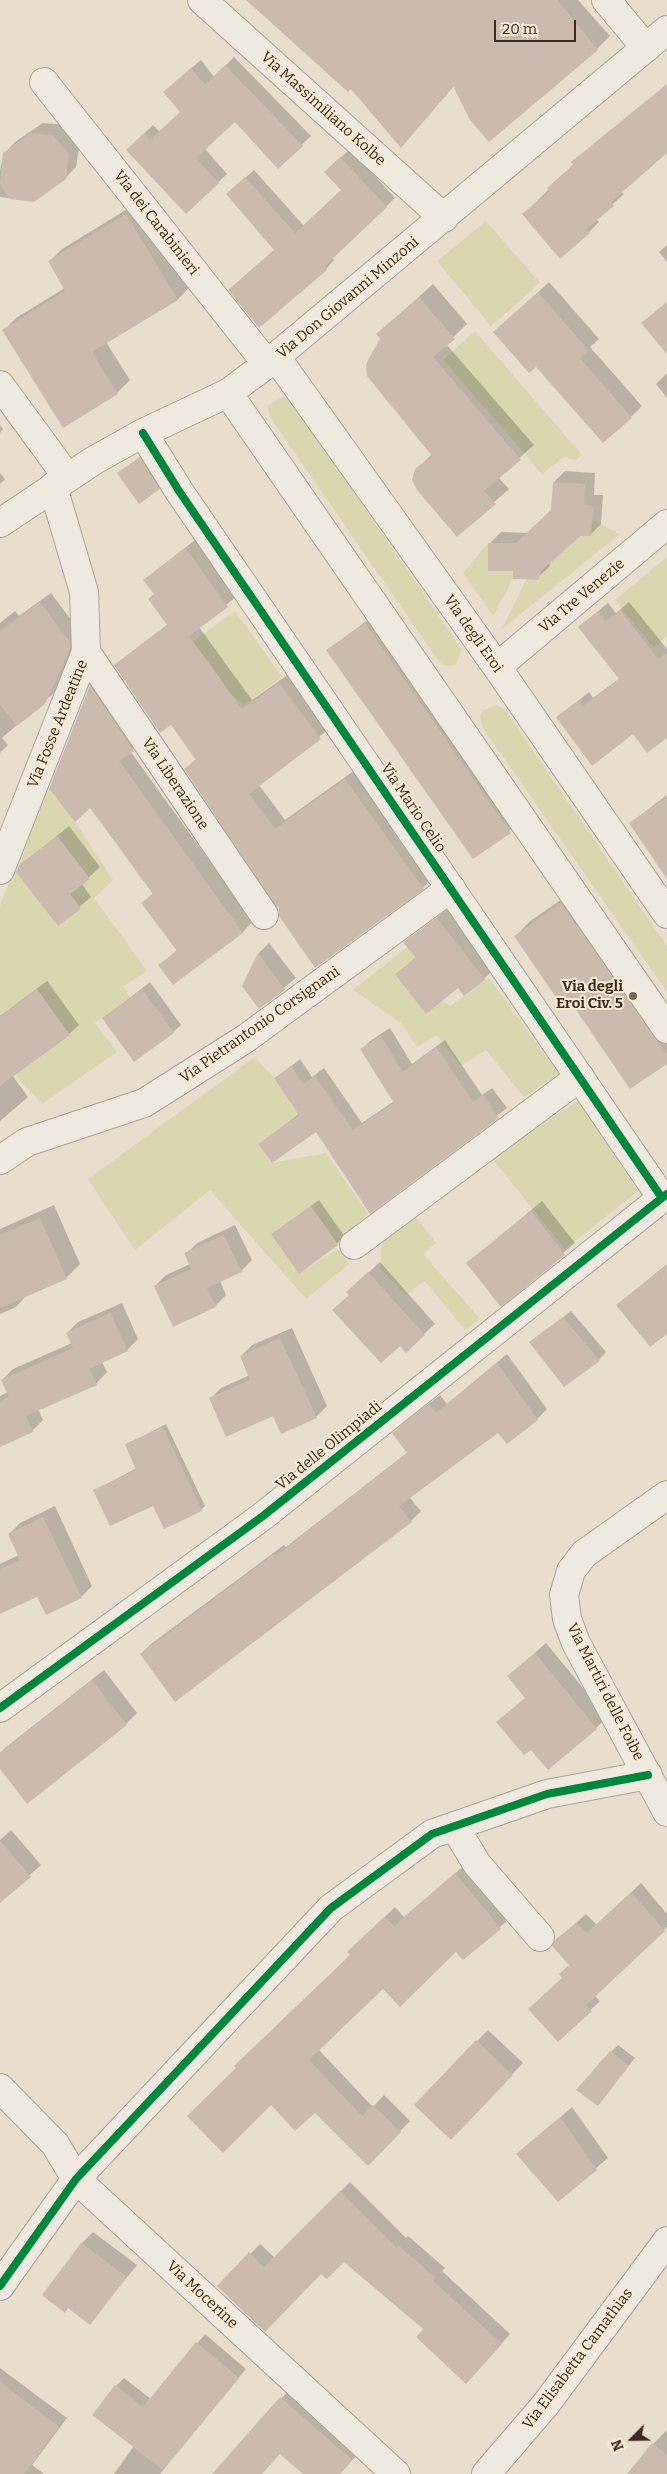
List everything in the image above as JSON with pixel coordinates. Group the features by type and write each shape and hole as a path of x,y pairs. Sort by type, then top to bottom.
{"street":[{"name":"Via Massimiliano Kolbe","path":"202,0 444,218"},
{"path":"606,0 646,48"},
{"name":"Via Don Giovanni Minzoni","path":"0,523 93,461 143,433 228,393 272,361 667,30"},
{"name":"Via dei Carabinieri","path":"44,82 272,361"},
{"name":"Via degli Eroi","path":"272,361 497,667 667,914"},
{"name":"Via Fosse Ardeatine","path":"0,385 61,482 84,592 86,652 0,870"},
{"path":"228,393 667,1029"},
{"name":"Via Mario Celio","path":"143,433 185,499 580,1077 664,1196"},
{"name":"Via Tre Venezie","path":"497,667 667,524"},
{"name":"Via Liberazione","path":"86,652 264,916"},
{"name":"Via Pietrantonio Corsignani","path":"0,1160 27,1142 144,1103 246,1039 452,888"},
{"path":"354,1245 580,1077"},
{"name":"Via delle Olimpiadi","path":"0,1708 263,1516 664,1196"},
{"name":"Via Martiri delle Foibe","path":"667,1495 584,1554 571,1571 564,1594 567,1619 576,1643 667,1812"},
{"path":"0,2286 76,2179 331,1908 432,1834 547,1794 648,1775"},
{"path":"454,1826 477,1864 540,1937"},
{"name":"Via Mocerine","path":"0,2088 9,2103 55,2144 76,2179 396,2474"},
{"name":"Via Elisabetta Camathias","path":"486,2474 546,2404 667,2241"}],"shaded area":[{"path":"486,221 540,283 491,326 437,261"},
{"path":"475,331 582,455 577,460 564,457 542,474 443,360"},
{"path":"282,397 291,400 462,650 456,665 447,666 440,663 270,417 267,406"},
{"path":"592,520 620,534 502,629 526,580 538,579 542,570 581,536 591,536"},
{"path":"488,543 489,571 513,571 513,579 493,616 463,573"},
{"path":"667,557 667,636 654,648 615,600"},
{"path":"235,611 282,677 244,705 232,695 191,643"},
{"path":"496,705 505,710 667,946 667,992 483,728 480,717 483,710"},
{"path":"46,786 75,822 113,880 94,898 147,971 124,986 130,998 95,1023 117,1052 42,1104 0,1059 0,906 14,869 58,926 81,909 70,894 90,879 58,836 20,864"},
{"path":"407,947 416,958 426,1013 442,1001 450,1006 489,978 559,1074 524,1097 486,1050 461,1066 437,1035 417,1047 401,1023 353,990"},
{"path":"255,1057 274,1078 299,1115 258,1144 271,1163 326,1153 368,1213 338,1245 311,1206 271,1234 299,1273 338,1249 349,1264 306,1299 210,1190 135,1250 88,1179"},
{"path":"578,1101 638,1191 565,1249 490,1156"},
{"path":"415,1216 436,1243 423,1254 480,1319 465,1330 425,1281 405,1295 380,1268 382,1242"}],"building":[{"path":"246,0 557,0 598,50 489,142 470,120 453,86 401,148 351,89 348,92"},
{"path":"225,65 303,146 278,169 235,122 196,158 219,183 186,214 126,150 144,133 150,140 180,112 163,92 191,68 205,85"},
{"path":"667,84 667,153 611,202 614,206 585,230 590,233 560,259 522,214 550,191 547,188 573,165 571,162"},
{"path":"31,133 54,136 69,154 66,179 34,202 10,199 0,185 3,153"},
{"path":"340,157 387,207 325,266 327,270 259,328 228,290 274,250 226,194 245,177 295,233 341,190 324,172"},
{"path":"126,214 178,300 92,352 118,394 63,428 2,330 65,291 48,261"},
{"path":"538,292 589,351 580,358 632,418 603,443 536,367 529,373 493,332"},
{"path":"419,297 455,339 433,357 521,460 484,491 496,504 457,537 417,490 412,480 415,469 432,456 367,376 366,364 380,339 376,334"},
{"path":"667,302 667,354 641,323"},
{"path":"140,457 160,489 139,504 117,473"},
{"path":"553,482 585,484 584,505 593,506 591,536 581,536 542,570 538,580 513,579 513,571 488,571 488,543 516,543 551,510"},
{"path":"185,548 228,607 189,636 242,709 279,683 321,739 249,794 275,829 345,779 424,889 315,968 279,916 279,906 277,908 184,769 196,760 171,725 160,733 114,665 167,625 148,599 154,594 143,580"},
{"path":"40,602 70,642 70,649 45,704 17,726 0,705 0,631"},
{"path":"620,610 658,659 667,653 667,738 647,753 633,734 592,766 556,717 579,700 583,706 619,679 578,627 598,611 606,621"},
{"path":"365,623 511,833 473,859 326,650"},
{"path":"90,685 134,751 119,761 243,933 173,985 158,965 177,951 141,903 153,894 90,808 75,822 49,789"},
{"path":"667,797 667,879 629,823"},
{"path":"57,836 90,879 70,894 81,909 58,926 16,872 19,865"},
{"path":"561,903 667,1054 667,1064 630,1089 572,1004 564,1009 514,936"},
{"path":"437,918 485,980 464,996 458,988 426,1014 395,974 416,958 403,942"},
{"path":"258,953 285,990 259,1009 242,986"},
{"path":"37,989 70,1035 0,1086 0,1016"},
{"path":"142,989 174,1033 134,1062 102,1018"},
{"path":"381,1036 403,1072 436,1047 473,1102 483,1095 499,1118 370,1214 316,1132 272,1163 258,1144 299,1115 274,1078 291,1066 303,1084 315,1076 353,1130 394,1103 360,1049"},
{"path":"311,1206 338,1245 299,1274 271,1234"},
{"path":"531,1211 565,1255 501,1307 466,1263"},
{"path":"40,1218 67,1279 0,1308 0,1235"},
{"path":"224,1235 242,1272 207,1288 216,1307 173,1327 154,1286 191,1269 184,1253"},
{"path":"667,1265 667,1334 650,1347 616,1305"},
{"path":"368,1272 425,1335 406,1353 400,1346 381,1363 332,1310 349,1295 346,1292"},
{"path":"110,1313 128,1351 89,1369 97,1385 26,1416 33,1432 0,1447 0,1401 9,1397 1,1380 73,1348 66,1333"},
{"path":"563,1317 600,1361 564,1387 529,1342"},
{"path":"280,1338 317,1418 281,1434 273,1416 226,1437 209,1398 250,1380 240,1356"},
{"path":"497,1363 538,1420 507,1444 498,1433 399,1506 412,1522 175,1702 140,1654 274,1554 276,1556 407,1453 392,1433 429,1404 436,1413"},
{"path":"163,1427 202,1511 164,1529 153,1506 110,1526 93,1490 136,1470 125,1444"},
{"path":"43,1517 82,1598 46,1615 37,1597 0,1614 0,1569 20,1560 8,1534"},
{"path":"535,1653 597,1729 548,1770 531,1750 524,1755 496,1722 525,1698 507,1676"},
{"path":"92,1680 127,1725 27,1804 0,1769 0,1753"},
{"path":"0,1840 31,1877 0,1903"},
{"path":"455,1873 501,1929 463,1960 456,1952 400,2007 383,1989 309,2060 362,2116 373,2105 401,2132 368,2166 315,2113 295,2131 271,2105 223,2153 187,2116 236,2068 234,2066 350,1955 347,1952 384,1917 394,1926"},
{"path":"631,1892 665,1931 586,2005 592,2011 558,2042 528,2009 562,1978 559,1974 569,1965 552,1946 555,1940 576,1923 587,1933"},
{"path":"476,2040 513,2075 451,2140 414,2105"},
{"path":"610,2051 629,2066 598,2106 576,2090"},
{"path":"560,2117 597,2170 558,2202 516,2154"},
{"path":"340,2191 396,2247 398,2245 436,2278 433,2281 502,2344 466,2384 416,2337 423,2329 344,2262 327,2279 321,2274 265,2332 217,2286 249,2252 264,2267"},
{"path":"81,2243 127,2277 90,2325 68,2308 65,2313 42,2295"},
{"path":"196,2342 239,2378 163,2470 92,2415 115,2385 143,2407"},
{"path":"0,2382 59,2427 24,2474 0,2474"},
{"path":"280,2397 352,2460 340,2474 303,2474 280,2454 262,2474 212,2474"},
{"path":"652,2443 667,2455 667,2474 627,2474"}],"cycle path":[{"path":"143,433 179,491 662,1198"},
{"path":"0,1708 263,1516 667,1194"},
{"path":"0,2286 76,2179 331,1908 432,1834 547,1794 648,1775"}],"place":[{"name":"Via degli Eroi Civ. 5","path":"633,996"}]}
